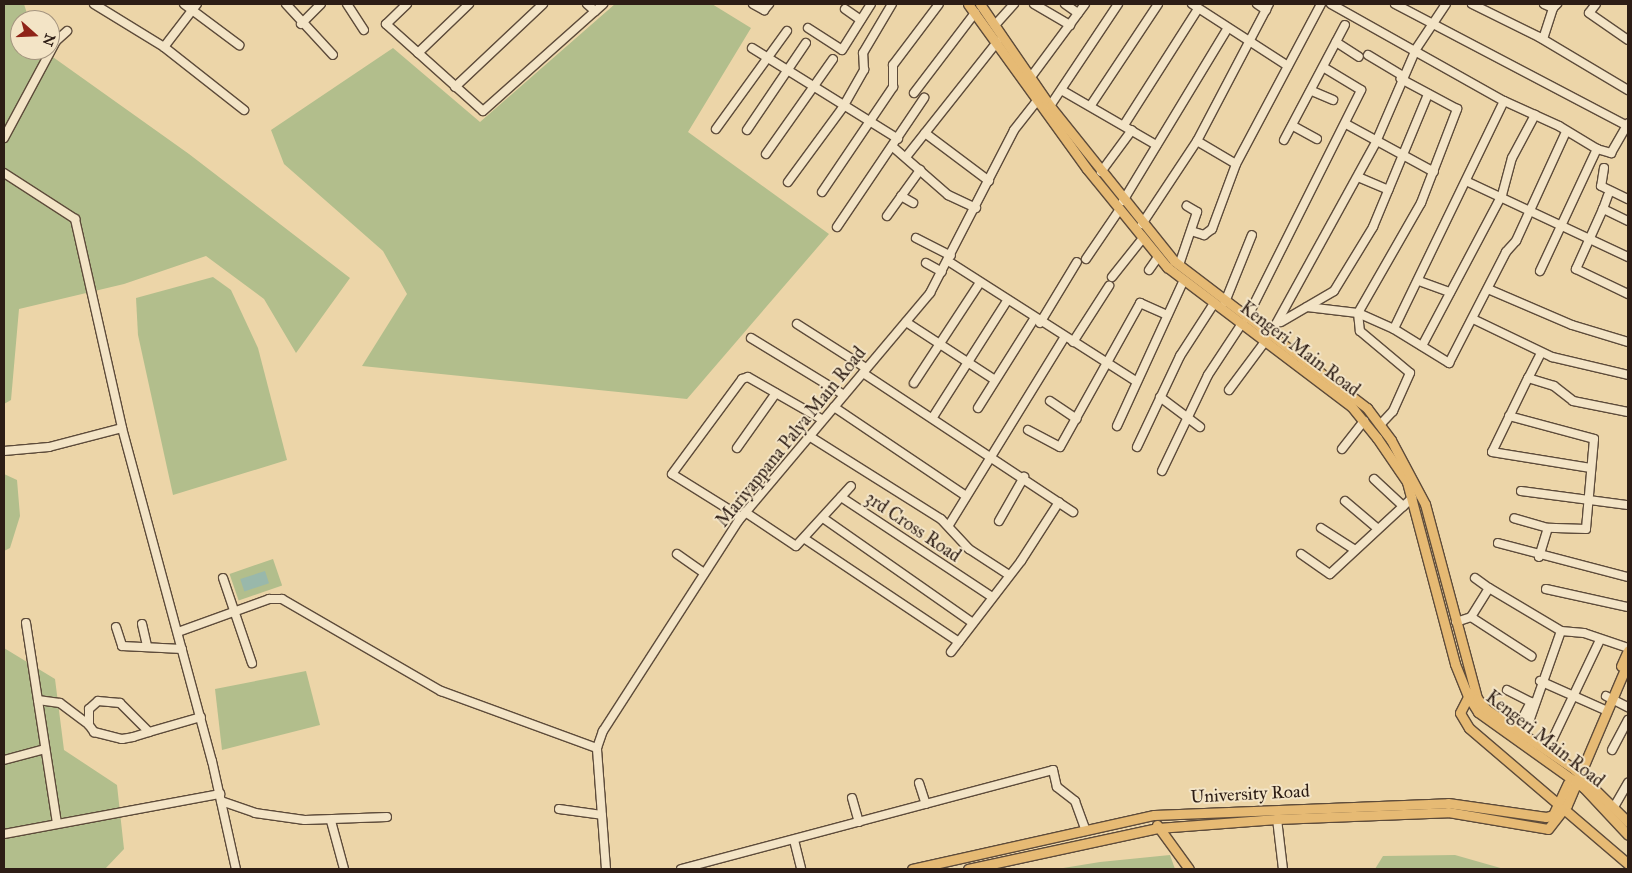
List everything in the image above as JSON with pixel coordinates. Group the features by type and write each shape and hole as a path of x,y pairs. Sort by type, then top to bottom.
{"main road":[{"name":"Kengeri Main Road","path":"968,4 1122,205 1142,224 1179,266 1224,302 1264,343 1351,406 1364,421 1407,482 1455,664 1478,712 1575,775 1628,835"},
{"name":"Kengeri Main Road","path":"980,4 996,24 1028,82"},
{"name":"Kengeri Main Road","path":"1039,97 1050,106 1101,172 1142,238 1183,282 1213,305 1270,335 1350,393 1380,425 1425,504 1456,622 1470,693 1486,709 1547,751 1614,807 1628,822"},
{"path":"1608,697 1628,649"},
{"path":"1608,697 1628,662"},
{"path":"1470,693 1460,713 1469,728 1563,806 1628,864"},
{"name":"University Road","path":"968,869 1158,828 1277,819 1448,812 1510,821 1548,829 1563,806 1608,697"},
{"name":"University Road","path":"912,869 1154,815 1456,803 1546,817 1563,806"},
{"path":"1357,806 1358,816"},
{"path":"1510,821 1512,811"},
{"path":"1154,815 1158,828 1189,869"}],"street":[{"path":"94,4 164,47 244,110"},
{"path":"184,4 195,7 239,45"},
{"path":"286,4 301,24 333,55"},
{"path":"301,24 321,4"},
{"path":"347,4 364,30"},
{"path":"407,4 386,24 483,111 602,4"},
{"path":"418,53 469,4"},
{"path":"455,87 543,4"},
{"path":"587,4 594,11"},
{"path":"753,4 764,10 769,4"},
{"path":"808,28 842,50 871,4"},
{"path":"788,182 842,107 864,70 863,53 892,4"},
{"path":"822,192 893,87 893,64 940,4"},
{"path":"996,24 1014,4"},
{"path":"1034,4 1070,25"},
{"path":"1065,4 1078,13"},
{"path":"1028,82 1085,4"},
{"path":"1050,106 1063,91 1118,4"},
{"path":"1091,105 1158,4"},
{"path":"1142,224 1197,141 1250,44 1268,7 1257,4"},
{"path":"1191,231 1204,235 1212,229 1236,164 1321,4"},
{"path":"1331,4 1416,49 1504,101 1535,115 1597,149 1611,153 1628,125 1432,25 1395,4"},
{"path":"1270,335 1278,324 1358,178 1376,142 1416,49 1446,4"},
{"path":"1472,4 1543,38 1628,90"},
{"path":"1543,38 1555,6 1544,4"},
{"path":"1596,4 1589,13 1628,40"},
{"path":"1124,125 1195,6 1250,44 1288,66"},
{"path":"164,47 195,7"},
{"path":"845,9 860,20"},
{"path":"914,93 975,13"},
{"path":"1284,140 1295,127 1345,25"},
{"path":"1086,259 1122,205 1156,145 1227,29"},
{"path":"4,138 56,41 68,31"},
{"path":"716,129 787,31"},
{"path":"747,130 806,42"},
{"path":"906,158 986,50 997,42"},
{"path":"1336,42 1359,57"},
{"path":"752,48 842,107 898,139"},
{"path":"1368,55 1428,94 1457,109 1434,172 1394,257 1358,313 1360,331 1410,373 1393,411 1380,425"},
{"path":"766,154 833,59"},
{"path":"1162,471 1187,415 1244,321 1346,124 1361,90 1323,67"},
{"path":"1063,91 1091,105 1156,145"},
{"path":"1312,91 1332,100"},
{"path":"1278,324 1334,291 1373,227 1428,94"},
{"name":"Mariyappana Palya Main Road","path":"606,869 597,748 603,732 743,515 906,322 942,272 1014,130 1039,97"},
{"path":"837,227 924,98"},
{"path":"1394,329 1468,182 1504,101"},
{"path":"1422,346 1502,195 1512,158 1535,115"},
{"path":"1346,124 1402,157 1434,172"},
{"path":"1295,127 1317,139"},
{"path":"1101,172 1132,130"},
{"path":"1307,307 1358,313 1394,329 1449,363 1474,319 1506,252 1516,241 1528,209 1566,132"},
{"path":"925,133 989,181"},
{"path":"1197,141 1236,164"},
{"path":"893,146 948,195 976,208"},
{"path":"1540,271 1597,149"},
{"path":"1604,168 1601,186 1628,199"},
{"path":"887,216 920,170"},
{"path":"4,173 75,219 122,428 201,718 236,869"},
{"path":"1358,178 1388,190"},
{"path":"1468,182 1502,195 1628,257"},
{"path":"1608,195 1576,269 1628,294"},
{"path":"901,196 913,203"},
{"path":"1179,266 1197,212 1187,206"},
{"path":"1603,209 1628,220"},
{"path":"1224,302 1252,235"},
{"path":"916,238 950,259 979,284 1136,381"},
{"path":"1112,277 1142,238"},
{"path":"1150,270 1158,257"},
{"path":"978,408 995,380 1077,262"},
{"path":"926,263 942,272"},
{"path":"1419,281 1450,292"},
{"path":"1117,426 1183,282"},
{"path":"914,383 941,345 979,284"},
{"path":"1073,342 1109,286"},
{"path":"1488,289 1572,325 1628,342"},
{"path":"933,417 1007,301"},
{"path":"1028,430 1057,448 1077,419 1108,365 1140,303 1167,315"},
{"path":"1137,447 1180,356 1213,305"},
{"path":"1474,319 1541,353 1628,375"},
{"path":"906,322 995,380"},
{"path":"797,324 864,371 991,454 1073,512"},
{"path":"751,338 844,395"},
{"path":"949,525 1064,338"},
{"path":"1229,390 1264,343"},
{"path":"1541,353 1492,452 1591,468"},
{"path":"823,420 744,377 672,474 791,545 804,539 959,642"},
{"path":"1528,378 1554,386 1573,401 1628,412"},
{"path":"737,448 776,393"},
{"path":"1160,397 1187,415 1200,427"},
{"path":"1050,401 1077,419"},
{"path":"834,407 966,496"},
{"path":"1509,416 1594,438 1586,529 1548,528 1514,518"},
{"path":"1342,449 1364,421"},
{"path":"4,451 49,447 122,428"},
{"path":"809,436 949,525 970,548 1009,575"},
{"path":"999,521 1024,478"},
{"path":"1374,479 1403,506"},
{"path":"841,497 850,486"},
{"path":"1521,491 1628,506"},
{"name":"3rd Cross Road","path":"804,539 841,497 992,597"},
{"path":"1301,554 1330,574 1412,498"},
{"path":"1345,501 1378,529"},
{"path":"951,652 1009,575 1058,502"},
{"path":"823,518 973,623"},
{"path":"1322,528 1354,550"},
{"path":"1539,557 1548,528"},
{"path":"1498,543 1539,557 1628,577"},
{"path":"677,554 704,573"},
{"path":"223,578 252,663"},
{"path":"1474,578 1561,631 1628,649"},
{"path":"1456,622 1471,616 1489,588"},
{"path":"1546,589 1628,607"},
{"path":"178,632 235,612 282,599 441,691 597,748"},
{"path":"1471,616 1531,656"},
{"path":"26,623 57,824"},
{"path":"142,624 148,645"},
{"path":"116,627 118,645 148,645 182,649"},
{"path":"1520,733 1561,631"},
{"path":"1547,751 1600,640"},
{"path":"1540,681 1603,709"},
{"path":"1507,690 1531,702 1520,733"},
{"path":"1608,697 1628,707"},
{"path":"38,700 60,703 89,725 94,732 122,739 201,718"},
{"path":"89,725 92,703 114,702 126,706 149,732"},
{"path":"1612,750 1628,720"},
{"path":"4,760 46,749"},
{"path":"681,869 1053,770 1057,787 1075,801 1085,829"},
{"path":"919,783 926,804"},
{"path":"1614,807 1628,783"},
{"path":"4,834 220,798 255,813 331,821 387,817"},
{"path":"852,798 859,822"},
{"path":"560,809 602,815"},
{"path":"1277,819 1283,869"},
{"path":"331,821 344,869"},
{"path":"794,840 801,869"}],"green space":[{"path":"4,4 24,4 26,10 10,10 10,60 57,60 189,154 350,278 296,353 264,299 206,256 124,284 19,309 11,400 4,404"},
{"path":"615,4 712,4 751,28 688,132 829,234 687,399 362,366 407,294 383,251 284,164 271,130 393,48 480,122"},
{"path":"213,277 231,290 258,348 287,460 173,495 138,335 136,298"},
{"path":"4,474 17,480 20,516 10,548 4,551"},
{"path":"273,559 282,585 239,600 230,574"},
{"path":"4,648 55,679 64,750 117,785 124,849 105,869 4,869"},
{"path":"306,671 320,725 222,750 215,689"},
{"path":"1170,855 1175,869 1057,869 1100,862"},
{"path":"1455,855 1504,869 1375,869 1383,856"}],"shaded area":[{"path":"265,571 269,583 244,591 240,579"}]}
